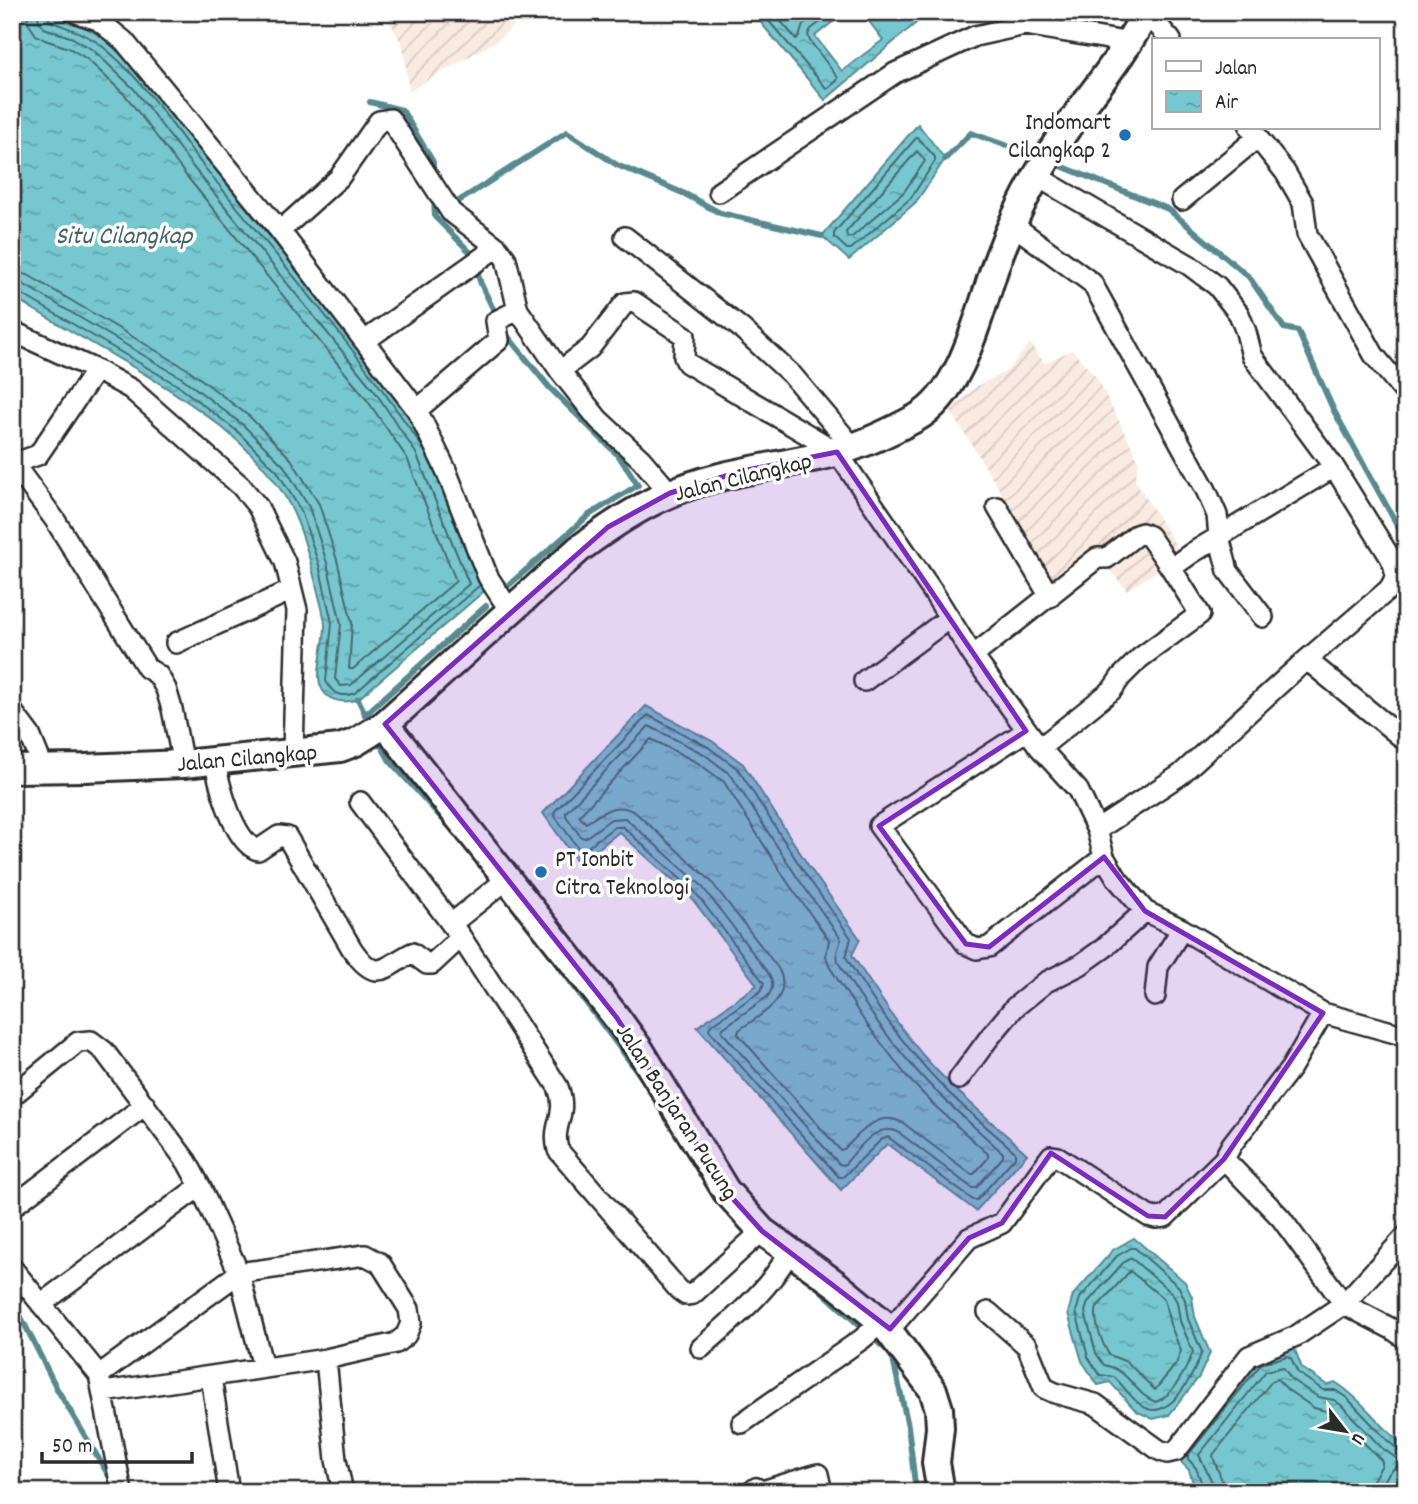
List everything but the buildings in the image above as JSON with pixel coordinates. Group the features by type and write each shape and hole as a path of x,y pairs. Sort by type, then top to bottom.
{"street":[{"path":"75,12 98,20 124,41 280,231 417,410 446,470 488,577 510,611"},
{"path":"1146,12 1169,38"},
{"name":"Jalan Cilangkap","path":"12,769 183,764 340,748 356,742 383,725 598,534 670,493 742,471 845,449 918,417 938,401 952,380 1000,254 1044,165 1130,43 1146,12"},
{"path":"719,192 895,73 975,36 1025,25 1130,43"},
{"path":"280,231 339,178 379,121 386,119 393,122 452,212 497,247 506,259 507,314 560,371 598,419 641,459 670,493"},
{"path":"1182,200 1254,132 1285,172 1303,203 1307,234 1374,355 1406,394"},
{"path":"1044,165 1217,286 1239,314 1252,356 1334,467 1391,557 1396,573 1394,583 1388,590 1180,775 1097,830"},
{"path":"1013,225 1092,283 1217,515 1219,537 1228,571 1263,617"},
{"path":"625,237 792,375 845,449 973,656 1026,731 1078,790 1097,830 1104,857 1118,880 1145,911 1182,929 1323,1013 1406,1036"},
{"path":"366,340 475,260 497,247"},
{"path":"560,371 590,348 625,303 634,302 685,336 684,357 687,363 845,449"},
{"path":"417,410 499,340 496,324 507,314"},
{"path":"12,331 131,389 241,486 258,507 285,562 297,610 293,752"},
{"path":"96,370 38,455 13,463 62,531 146,668 160,678 172,709 183,764"},
{"path":"1171,568 1334,467"},
{"path":"997,507 1050,597"},
{"path":"973,656 1097,558 1107,558 1136,535 1142,533 1149,536 1200,614 1140,658 1112,690 1040,748"},
{"path":"176,643 292,590"},
{"path":"864,681 948,619"},
{"path":"1307,660 1406,741"},
{"path":"12,711 30,735 43,767"},
{"name":"Jalan Banjaran Pucung","path":"383,725 501,885 617,1018 640,1050 756,1237 877,1329 933,1390 939,1409 936,1463 941,1492"},
{"path":"1026,731 879,826 966,944 977,949 989,947 1104,857"},
{"path":"214,759 224,803 247,844 258,850 279,836 287,837 352,949 360,960 374,970 385,970 412,953 427,964 432,964 456,930 501,885"},
{"path":"360,802 456,930 558,1087 563,1101 562,1116 555,1138 558,1150 679,1290 687,1295 693,1294 756,1237"},
{"path":"959,1079 1015,1007 1046,982 1080,965 1104,948 1145,911"},
{"path":"1155,996 1158,967 1182,929"},
{"path":"742,1423 877,1329 969,1238 1002,1223 1051,1156 1058,1157 1148,1216 1165,1217 1224,1159 1232,1144 1291,1068 1323,1013"},
{"path":"12,1097 79,1042 92,1041 104,1051 187,1162 200,1186 239,1273 263,1367"},
{"path":"12,1206 145,1105"},
{"path":"1224,1159 1280,1218 1344,1304 1406,1339"},
{"path":"41,1304 200,1186"},
{"path":"988,1312 1027,1346 1044,1388 1055,1394 1095,1404 1167,1453 1176,1451 1249,1356 1296,1336 1344,1304 1406,1236"},
{"path":"365,1255 380,1263 409,1309 411,1323 406,1335 396,1343 326,1359 211,1377 102,1383 239,1273 365,1255"},
{"path":"701,1348 761,1292 786,1259"},
{"path":"12,1268 102,1383 122,1492"},
{"path":"326,1359 336,1460 343,1492"},
{"path":"211,1377 229,1492"},
{"path":"751,1492 756,1488 762,1491 818,1474 822,1492"}],"highlighted area":[{"path":"837,452 1026,731 879,826 966,944 989,947 1104,857 1145,911 1323,1013 1224,1159 1165,1217 1148,1216 1051,1153 1002,1223 969,1238 890,1329 762,1231 726,1191 617,1018 385,724 608,527 670,493 742,471"}],"shaded area":[{"path":"385,12 528,12 498,40 409,91 403,47"},
{"path":"1030,343 1044,363 1072,350 1097,378 1139,461 1135,480 1182,555 1127,590 1103,563 1058,594 1004,497 950,410 977,386 1007,371"}],"water":[{"name":"Situ Cilangkap","path":"12,12 52,15 79,24 102,37 146,78 206,158 389,384 430,446 489,587 358,699 336,700 322,690 319,671 325,626 323,613 298,524 273,479 244,447 209,417 128,364 12,296"},
{"path":"752,12 845,12 815,36 842,71 883,40 862,12 929,12 825,100"},
{"path":"918,124 945,159 916,202 849,260 822,236"},
{"path":"646,706 712,741 743,764 810,868 860,939 852,955 898,1022 940,1073 1027,1154 976,1211 887,1144 841,1190 697,1027 757,985 690,896 619,832 579,864 543,813"},
{"path":"1134,1238 1185,1282 1192,1297 1195,1317 1210,1353 1199,1377 1169,1415 1153,1419 1136,1411 1110,1382 1098,1385 1082,1361 1068,1313 1073,1295 1113,1250"},
{"path":"1294,1347 1302,1368 1327,1385 1335,1382 1345,1389 1406,1447 1406,1477 1396,1492 1201,1492 1194,1486 1189,1470 1177,1458 1257,1357"}],"waterway":[{"path":"370,102 402,110 433,162 433,173"},
{"path":"451,206 567,132 617,165 685,194 720,213 822,236"},
{"path":"945,159 971,133 1041,158"},
{"path":"1051,162 1168,209 1249,277 1284,328 1298,331 1334,411 1406,541"},
{"path":"434,197 435,217 470,252 481,284 497,317"},
{"path":"502,591 589,515 638,485 619,456 549,387 505,333"},
{"path":"365,715 486,606"},
{"path":"358,699 371,726"},
{"path":"376,736 390,761 448,825"},
{"path":"552,957 646,1083"},
{"path":"815,1285 892,1355 908,1426 916,1492"},
{"path":"12,1299 57,1389 109,1476"}],"place":[{"name":"Indomart Cilangkap 2","path":"1125,135"},
{"name":"PT Ionbit Citra Teknologi","path":"541,872"}]}
